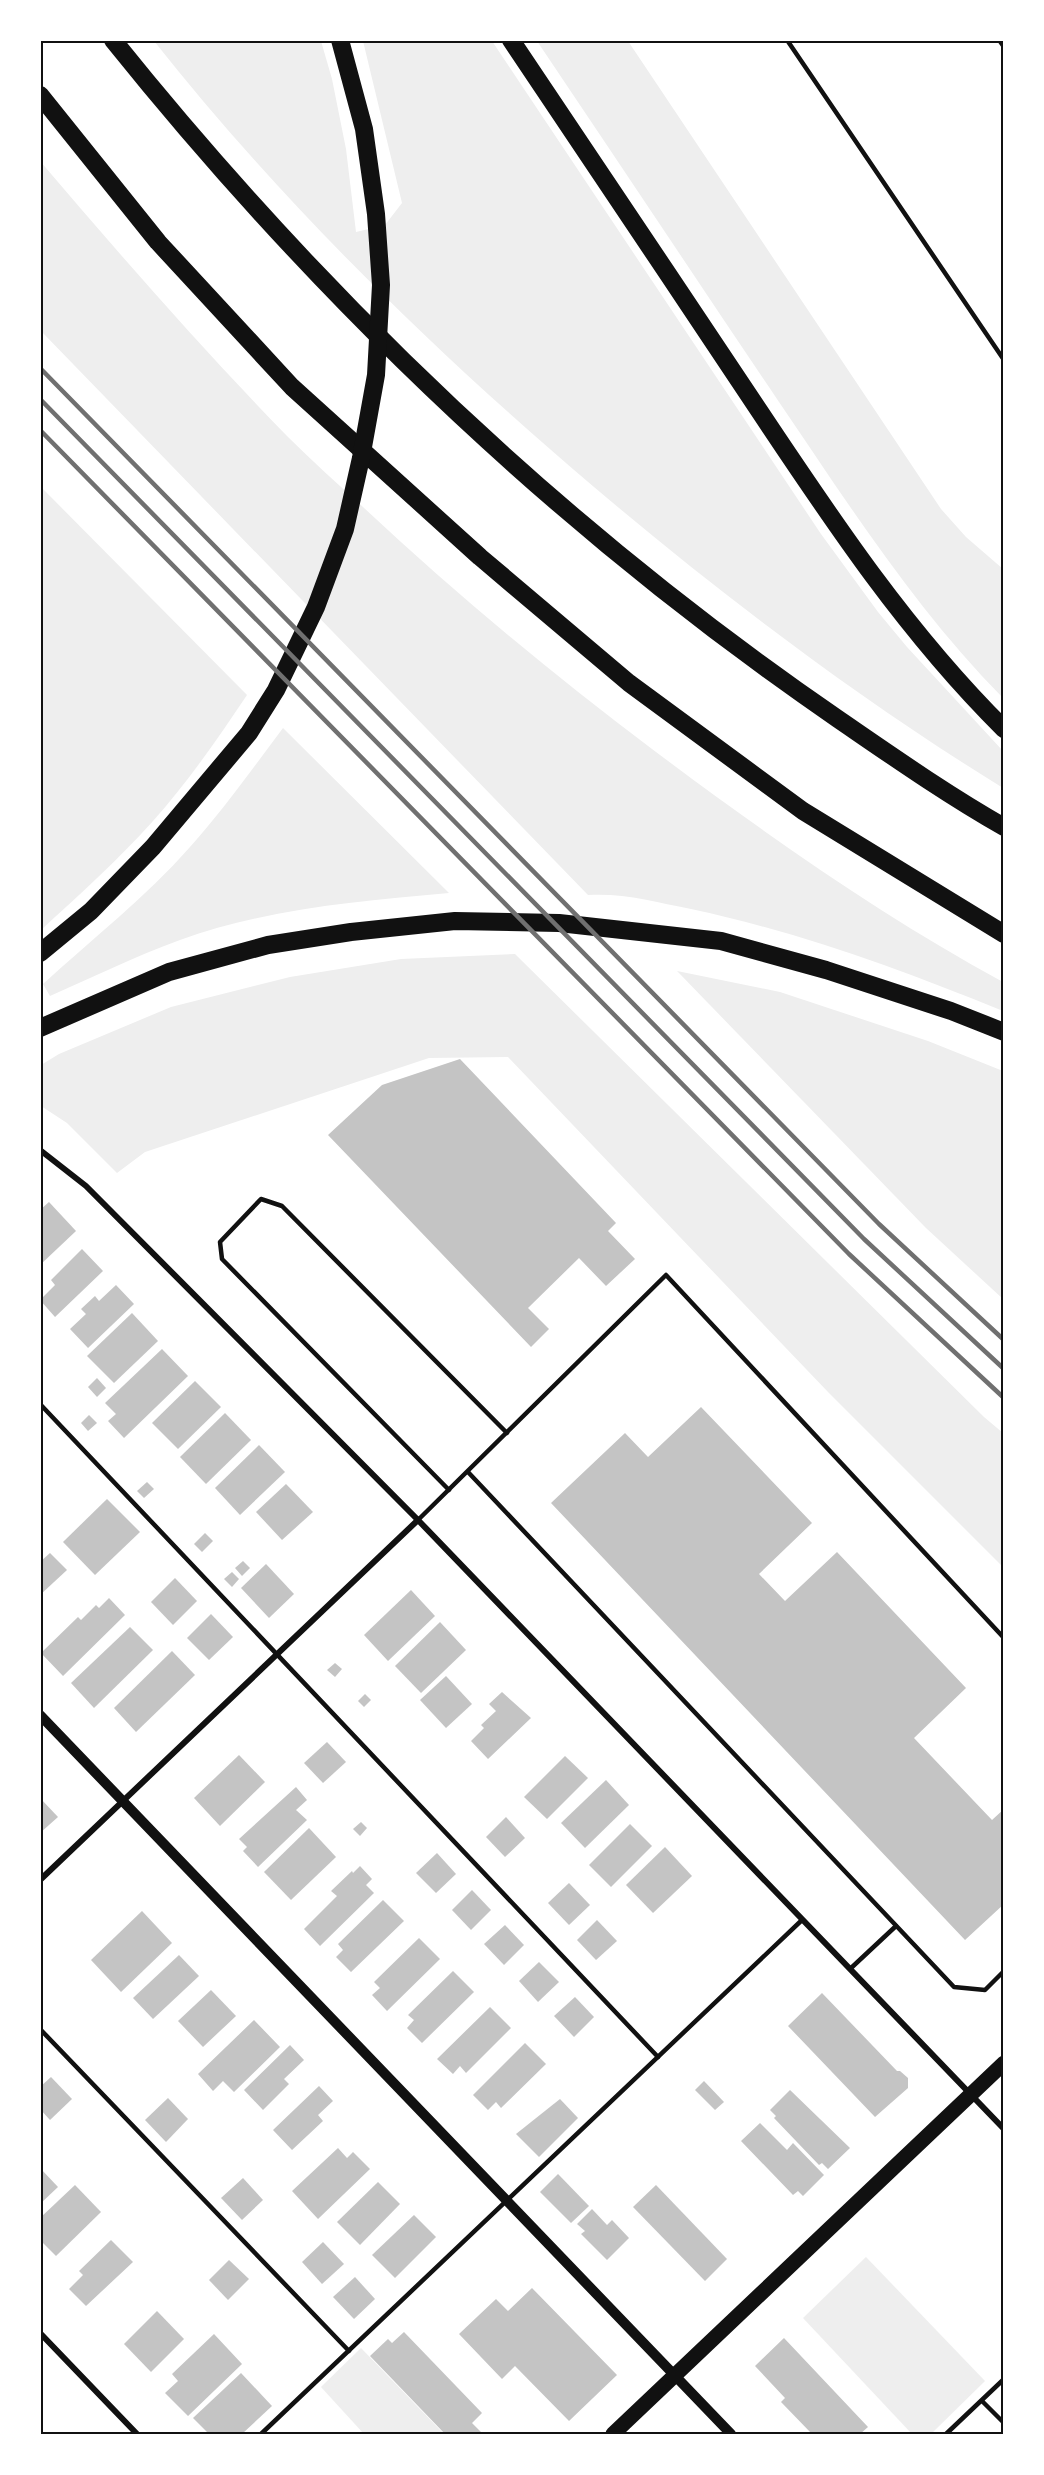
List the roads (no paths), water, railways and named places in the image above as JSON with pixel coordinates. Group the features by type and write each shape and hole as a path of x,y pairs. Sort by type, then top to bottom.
{"highway":[{"path":"113,40 156,94 302,260 440,397 596,537 761,666 952,797 1004,827"},
{"path":"40,953 91,911 153,847 249,733 276,690 316,607 345,529 376,375 381,285 376,214 364,129 340,40"},
{"path":"511,40 845,541 907,621 977,703 1004,729"},
{"path":"40,95 158,242 292,387 480,557 629,683 803,812 1004,934"},
{"path":"40,1028 70,1013 169,972 268,945 351,932 455,921 559,923 721,941 951,1011 1004,1032"}],"main road":[{"path":"613,2434 1004,2063"}],"street":[{"path":"40,1150 86,1186 418,1520 1004,2129"},
{"path":"40,1880 418,1520"},
{"path":"40,1715 731,2434"},
{"path":"40,2333 137,2434"}],"lane":[{"path":"787,40 1004,360"},
{"path":"999,40 1004,47"},
{"path":"449,1490 222,1259 220,1242 261,1199 282,1206 507,1433"},
{"path":"418,1520 666,1275 1004,1638"},
{"path":"40,1404 658,2057"},
{"path":"468,1472 954,1987 985,1990 1004,1971"},
{"path":"261,2434 802,1920"},
{"path":"850,1969 896,1926"},
{"path":"40,2029 349,2351"},
{"path":"946,2434 1004,2379"},
{"path":"982,2401 1004,2423"}],"railway":[{"path":"40,368 879,1224 1004,1340"},
{"path":"40,399 864,1239 1004,1369"},
{"path":"40,430 849,1254 1004,1398"}]}
